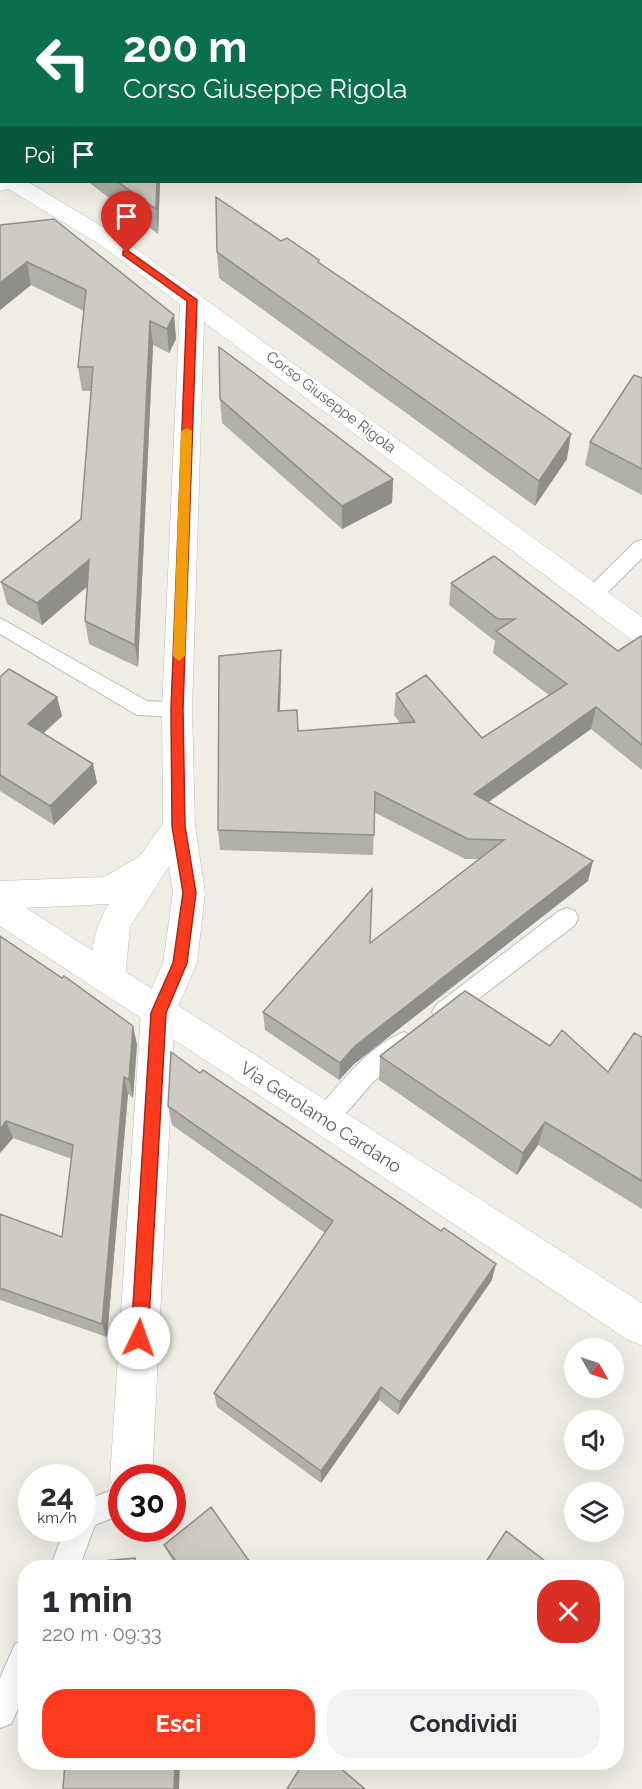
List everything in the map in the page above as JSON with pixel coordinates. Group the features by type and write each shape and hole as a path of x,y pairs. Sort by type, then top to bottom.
{"street":[{"name":"Corso Giuseppe Rigola","path":"15,183 110,241 642,632"},
{"path":"132,1464 158,1013 180,963 189,893 179,826 177,709 192,300"},
{"path":"108,979 113,925 179,826"},
{"path":"0,895 109,890 151,866"},
{"name":"Via Gerolamo Cardano","path":"0,909 642,1326"}],"lane":[{"path":"592,596 642,547"},
{"path":"0,625 144,709 177,709"},
{"path":"325,1119 364,1074 567,918"},
{"path":"67,1560 74,1542"},
{"path":"0,1713 18,1673"}],"building":[{"path":"119,183 157,183 156,209"},
{"path":"216,197 281,241 287,238 319,260 318,262 571,434 539,481 217,252"},
{"path":"54,219 174,315 167,329 150,321 135,645 85,621 89,560 37,603 1,582 81,519 93,367 78,367 86,290 27,262 0,283 0,225"},
{"path":"219,347 393,479 342,506 220,399"},
{"path":"634,375 642,378 642,469 590,442"},
{"path":"494,556 618,651 642,637 642,745 596,707 474,794 593,861 355,1046 340,1063 263,1012 372,889 370,943 504,840 468,839 375,792 374,835 218,830 219,656 281,650 278,711 297,710 298,731 415,722 396,694 426,675 482,738 567,684 496,631 515,619 498,619 451,583"},
{"path":"9,669 57,697 28,724 93,764 50,806 0,775 0,677"},
{"path":"0,936 62,978 64,976 133,1026 129,1080 124,1077 102,1324 0,1288 0,1214 62,1237 73,1145 6,1121 0,1129"},
{"path":"465,991 550,1046 562,1030 608,1072 634,1033 642,1037 642,1181 545,1122 523,1153 380,1056"},
{"path":"171,1052 200,1073 203,1070 441,1231 444,1228 496,1264 400,1402 381,1387 321,1471 214,1393 333,1221 168,1106"},
{"path":"211,1507 248,1560 175,1560 164,1545 168,1542 186,1542 186,1527"},
{"path":"506,1531 544,1560 487,1560"},
{"path":"64,1770 175,1770 174,1789 63,1789"},
{"path":"299,1770 342,1770 365,1789 287,1789"}],"slow traffic":[{"path":"179,656 187,431"}],"route":[{"path":"127,253 192,300 177,709 179,826 189,893 180,963 158,1013 139,1338"}]}
